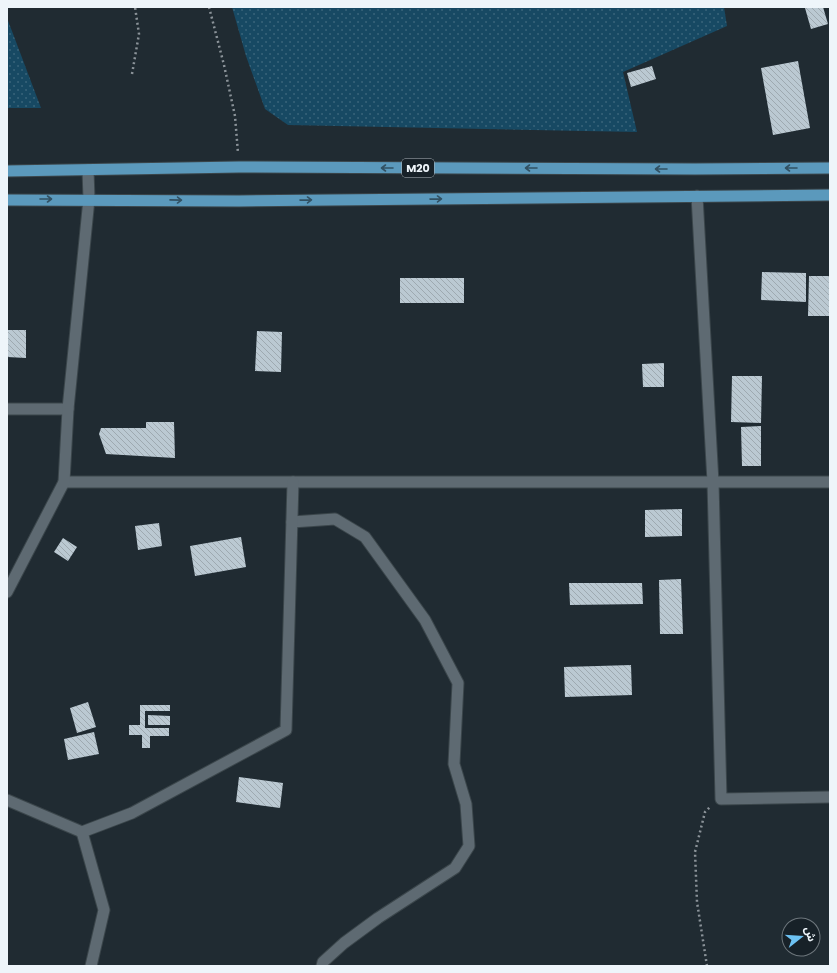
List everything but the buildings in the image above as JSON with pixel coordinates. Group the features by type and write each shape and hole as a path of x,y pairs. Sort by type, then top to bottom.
{"main road":[{"name":"M20","path":"7,171 240,167 680,169 830,168"},
{"path":"7,200 89,199 247,201 830,195"}],"street":[{"path":"7,592 64,482 68,409 89,199 88,170"},
{"path":"697,196 713,482 721,799 830,798"},
{"path":"7,409 68,409"},
{"path":"64,482 830,482"},
{"path":"7,800 82,832 132,813 286,730 293,482"},
{"path":"292,522 335,519 365,536 425,620 458,683 454,764 466,804 468,846 455,868 378,918 344,943 323,962 322,966"},
{"path":"82,832 104,910 91,966"}],"path":[{"path":"132,74 139,34 135,7"},
{"path":"209,7 235,116 240,167"},
{"path":"707,966 697,902 695,852 704,812 721,799"}],"shaded area":[{"path":"232,7 724,7 727,26 623,72 637,132 288,125 265,109 246,56"},
{"path":"7,18 41,108 7,108"}]}
